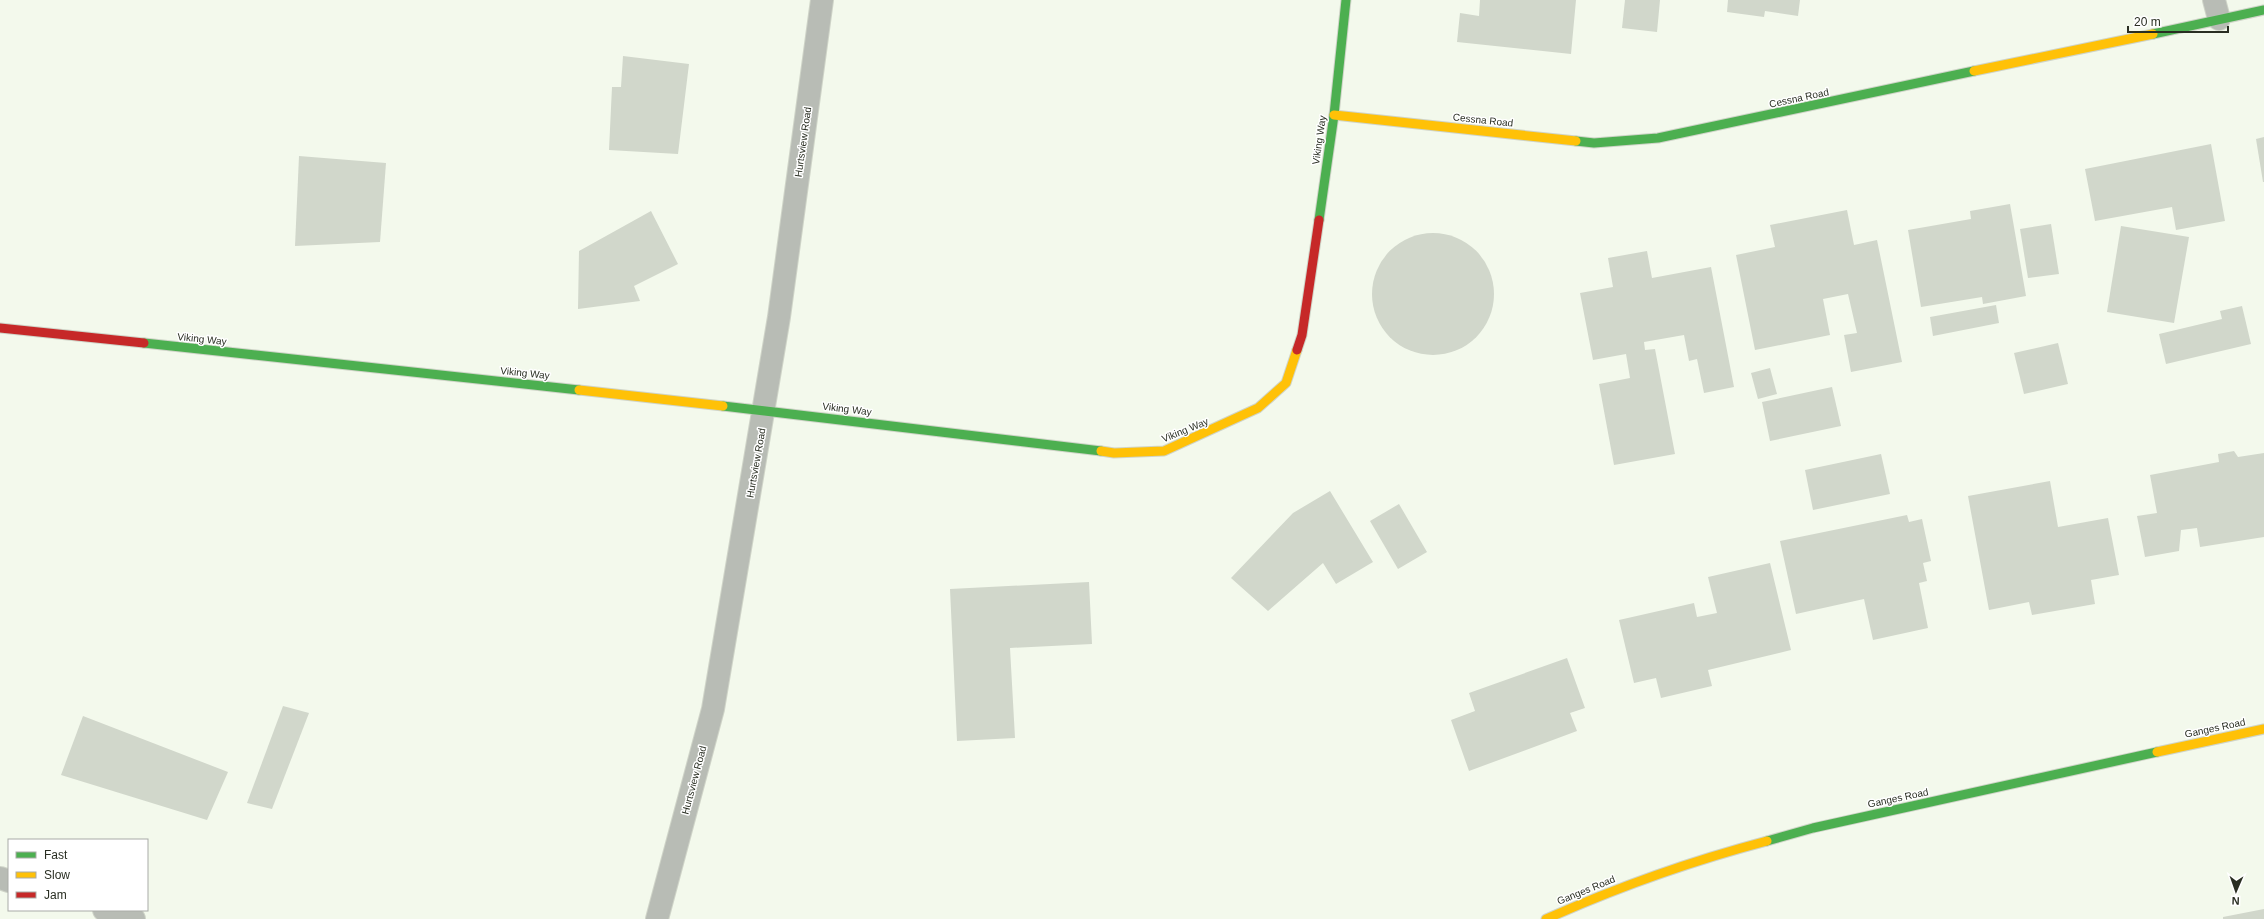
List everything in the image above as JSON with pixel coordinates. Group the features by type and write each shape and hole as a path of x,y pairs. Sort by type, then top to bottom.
{"street":[{"name":"Hurtsview Road","path":"657,919 713,709 765,410 822,0"},
{"name":"Viking Way","path":"0,328 765,410 1114,453 1164,451 1258,408 1286,383 1302,335 1334,115 1346,0"},
{"name":"Cessna Road","path":"1334,115 1594,143 1658,138 2216,10 2264,10"},
{"name":"Ganges Road","path":"1546,919 1594,898 1703,858 1813,828 2264,728"},
{"path":"107,911 134,919"}],"building":[{"path":"1480,0 1576,0 1571,54 1457,42 1460,13 1479,16"},
{"path":"1625,0 1660,0 1657,32 1622,28"},
{"path":"1728,0 1800,0 1798,16 1765,11 1764,17 1727,12"},
{"path":"623,56 689,64 678,154 609,150 612,87 621,87"},
{"path":"2264,137 2264,182 2263,182 2256,139"},
{"path":"2211,144 2225,221 2176,230 2172,207 2095,221 2085,169"},
{"path":"299,156 386,163 380,242 295,246"},
{"path":"2010,204 2026,296 1983,304 1982,297 1921,307 1908,230 1971,219 1970,211"},
{"path":"1847,210 1854,245 1877,240 1902,362 1851,372 1844,335 1857,333 1848,294 1823,299 1830,335 1755,350 1736,255 1775,247 1770,225"},
{"path":"651,211 678,264 634,286 640,301 578,309 579,251"},
{"path":"2051,224 2059,274 2028,278 2020,229"},
{"path":"2121,226 2189,237 2174,323 2107,312"},
{"path":"1433,233 1457,237 1476,251 1490,270 1494,294 1490,318 1476,337 1457,351 1433,355 1409,351 1390,337 1376,318 1372,294 1376,270 1390,251 1409,237"},
{"path":"1647,251 1652,278 1711,267 1734,387 1704,393 1697,359 1689,361 1684,335 1644,342 1645,350 1655,349 1675,454 1614,465 1599,384 1630,378 1626,354 1593,360 1580,293 1613,287 1608,258"},
{"path":"1996,305 1999,323 1933,336 1930,317"},
{"path":"2242,306 2251,344 2166,364 2159,334 2222,319 2220,311"},
{"path":"2058,343 2068,384 2024,394 2014,353"},
{"path":"1770,368 1777,394 1758,399 1751,373"},
{"path":"1832,387 1841,426 1770,441 1762,402"},
{"path":"2234,451 2238,457 2264,453 2264,537 2200,547 2197,528 2181,530 2179,551 2145,557 2137,516 2157,513 2150,475 2219,462 2218,454"},
{"path":"1881,454 1890,494 1813,510 1805,470"},
{"path":"2050,481 2058,527 2108,518 2119,575 2091,580 2095,604 2032,615 2029,602 1989,610 1968,496"},
{"path":"1330,491 1373,562 1336,584 1323,563 1268,611 1231,578 1293,513"},
{"path":"1399,504 1427,552 1398,569 1370,521"},
{"path":"1907,515 1909,522 1922,519 1931,561 1923,563 1927,581 1919,583 1928,628 1873,640 1864,599 1796,614 1780,541"},
{"path":"1770,563 1791,650 1708,670 1712,686 1661,698 1656,678 1634,683 1619,620 1694,603 1697,617 1717,613 1708,577"},
{"path":"1089,582 1092,644 1010,648 1015,738 957,741 950,589"},
{"path":"1567,658 1585,708 1570,713 1577,731 1469,771 1451,720 1475,711 1469,693"},
{"path":"283,706 309,713 272,809 247,803"},
{"path":"83,716 228,772 207,820 61,775"},
{"path":"2264,909 2264,919 2223,919 2223,917"}],"traffic: fast":[{"path":"1319,220 1334,115 1346,0"},
{"path":"2153,34 2264,10"},
{"path":"1576,141 1594,143 1658,138 1974,71"},
{"path":"144,343 579,390"},
{"path":"723,406 1101,451"},
{"path":"1767,841 1813,828 2157,752"}],"traffic: slow":[{"path":"1974,71 2153,34"},
{"path":"1334,115 1576,141"},
{"path":"1101,451 1114,453 1164,451 1258,408 1286,383 1297,350"},
{"path":"579,390 723,406"},
{"path":"2157,752 2264,729"},
{"path":"1546,919 1600,896 1683,866 1767,841"}],"traffic: jam":[{"path":"1297,350 1302,335 1319,220"},
{"path":"0,328 144,343"}]}
